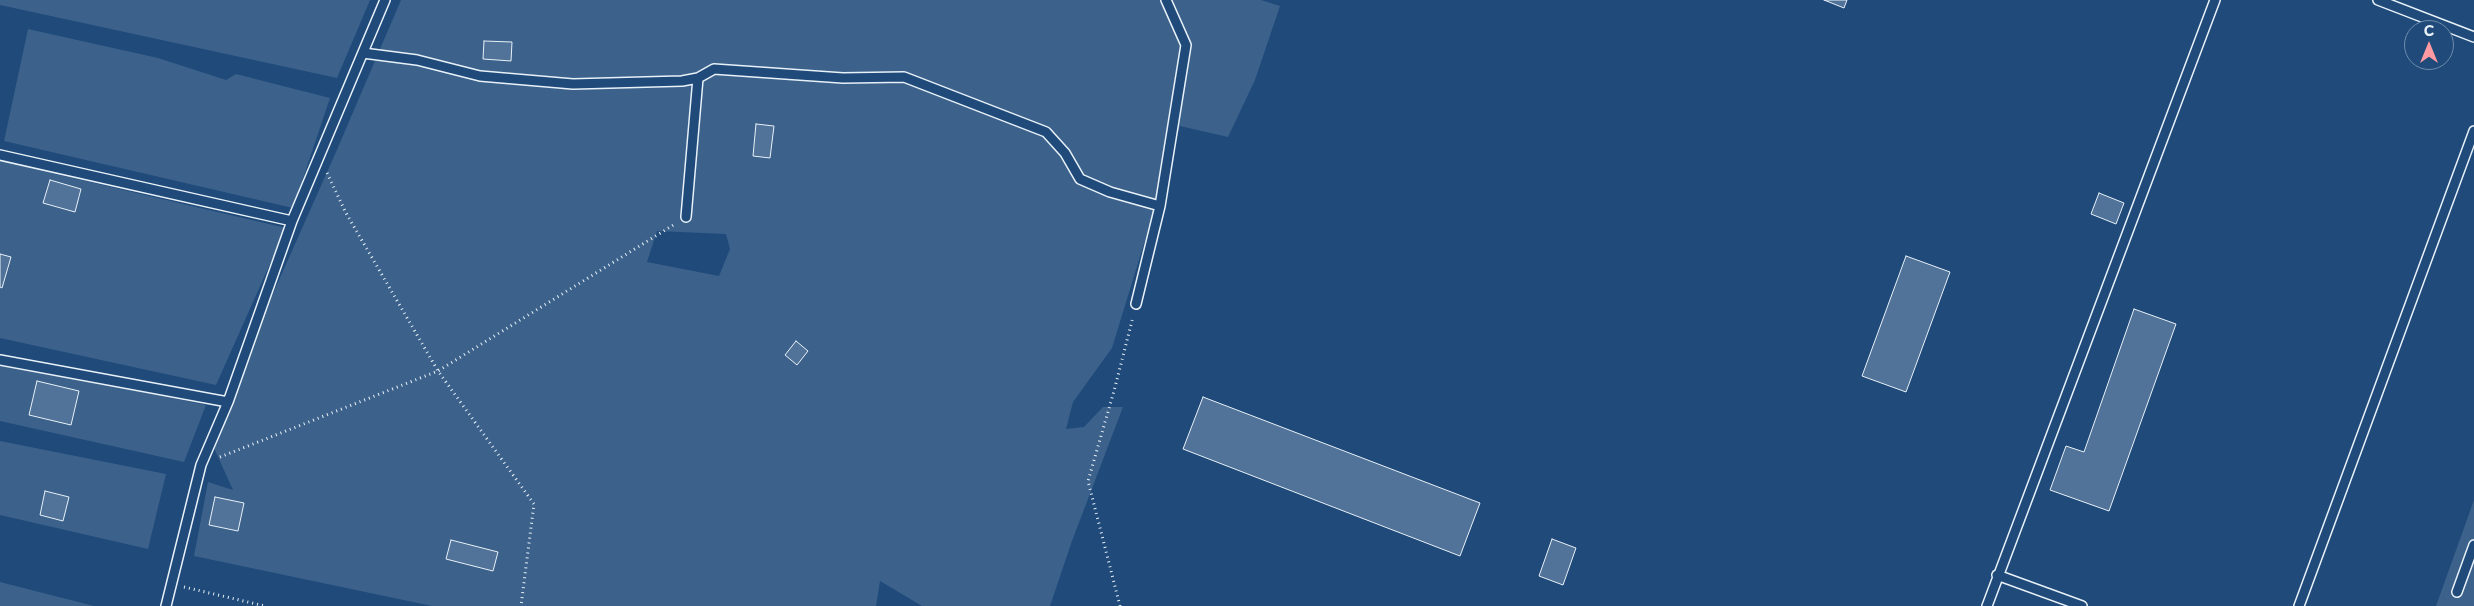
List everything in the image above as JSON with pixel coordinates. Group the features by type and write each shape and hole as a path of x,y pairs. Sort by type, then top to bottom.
{"lane":[{"path":"166,606 201,465 228,402 292,221 385,0"},
{"path":"1136,304 1160,206 1186,45 1166,0"},
{"path":"1987,606 1997,575 2215,0"},
{"path":"2378,0 2474,37"},
{"path":"363,53 417,60 480,76 573,84 682,81 698,78 714,69 843,78 904,77 1046,132 1065,154 1080,179 1110,192 1160,206"},
{"path":"686,217 698,78"},
{"path":"2299,606 2474,132"},
{"path":"0,155 292,221"},
{"path":"0,360 228,402"},
{"path":"2457,592 2474,546"},
{"path":"1997,575 2082,606"}],"path":[{"path":"319,156 346,212 438,371 534,504 521,606"},
{"path":"201,465 438,371 686,217"},
{"path":"1120,606 1088,481 1114,392 1136,304"},
{"path":"171,584 265,606"}],"shaded area":[{"path":"0,0 370,0 337,78 0,5"},
{"path":"401,0 1261,0 1280,6 1255,80 1228,137 1180,126 1112,348 1073,402 1066,429 1084,427 1103,407 1123,407 1072,541 1050,606 922,606 880,581 876,606 432,606 194,556 208,482 233,490 209,437 336,152","holes":["657,231 726,234 730,249 719,276 647,262"]},
{"path":"28,29 158,58 226,80 236,74 330,98 293,208 4,141"},
{"path":"0,161 286,228 216,385 0,338"},
{"path":"0,362 206,405 184,462 0,421"},
{"path":"0,441 166,474 148,549 0,515"},
{"path":"2474,500 2474,606 2436,606"},
{"path":"0,582 94,606 0,606"}],"building":[{"path":"1824,0 1847,0 1844,8"},
{"path":"484,41 512,42 511,61 483,59"},
{"path":"756,124 774,126 770,158 753,156"},
{"path":"50,180 81,189 75,212 43,203"},
{"path":"2099,193 2124,203 2116,224 2091,214"},
{"path":"0,254 11,257 2,288 0,287"},
{"path":"1906,256 1950,272 1906,392 1862,376"},
{"path":"2134,309 2176,324 2109,511 2050,490 2066,446 2084,452"},
{"path":"796,341 808,351 797,365 785,355"},
{"path":"37,381 79,391 71,425 29,415"},
{"path":"1203,397 1480,503 1460,556 1183,449"},
{"path":"45,491 69,497 63,521 40,515"},
{"path":"215,497 244,503 238,531 209,525"},
{"path":"1552,539 1576,548 1563,585 1539,576"},
{"path":"451,540 498,552 493,571 446,559"}]}
